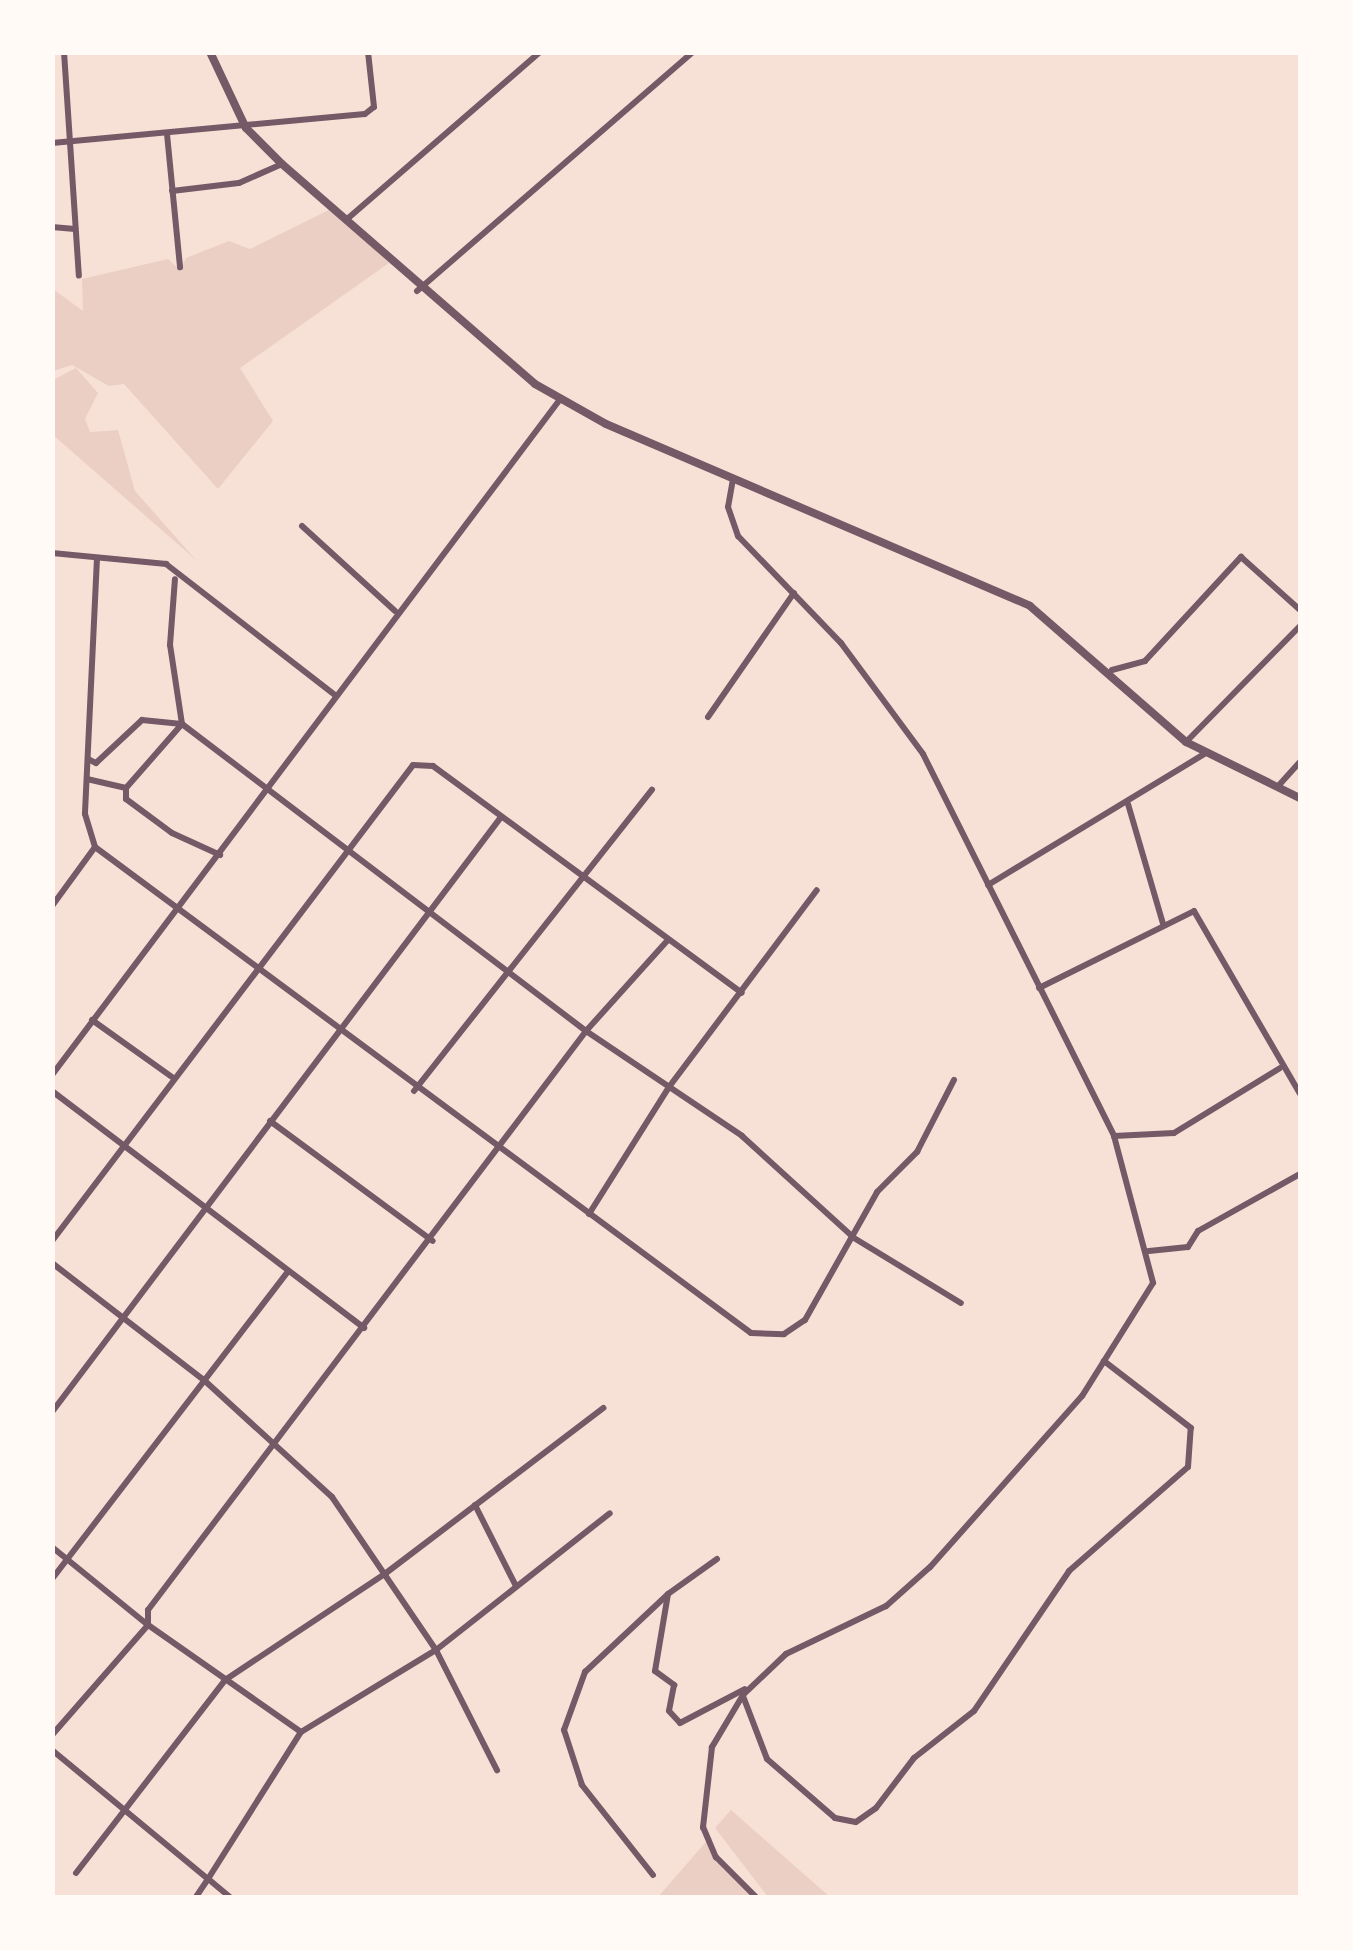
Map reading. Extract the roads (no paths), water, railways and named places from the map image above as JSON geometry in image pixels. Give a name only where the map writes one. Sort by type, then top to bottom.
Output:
[{"type":"street","points":[[64,52],[79,275]]},
{"type":"street","points":[[210,52],[246,128],[282,164],[417,291],[562,397],[1030,606],[1112,670],[1186,742],[1204,754],[1280,784],[1300,798]]},
{"type":"street","points":[[52,142],[246,128],[373,112],[368,52]]},
{"type":"street","points":[[345,221],[540,52]]},
{"type":"street","points":[[417,291],[692,52]]},
{"type":"street","points":[[166,134],[180,267]]},
{"type":"street","points":[[172,190],[239,183],[282,164]]},
{"type":"street","points":[[52,227],[75,229]]},
{"type":"street","points":[[52,1075],[270,790],[395,611],[562,397]]},
{"type":"street","points":[[734,477],[730,522],[907,726],[1114,1136],[1149,1251],[1154,1283],[1104,1361],[930,1567],[886,1606],[786,1654],[743,1695],[712,1747],[704,1827],[716,1857],[756,1898]]},
{"type":"street","points":[[302,526],[395,611]]},
{"type":"street","points":[[52,552],[164,564],[176,578],[215,594],[335,695]]},
{"type":"street","points":[[1112,670],[1145,661],[1240,557],[1300,610]]},
{"type":"street","points":[[52,906],[95,847],[87,779],[97,558]]},
{"type":"street","points":[[176,578],[170,645],[182,724],[126,788],[126,799],[172,833],[220,855]]},
{"type":"street","points":[[708,717],[794,593]]},
{"type":"street","points":[[1186,742],[1300,626]]},
{"type":"street","points":[[88,759],[96,764],[142,720],[182,724],[586,1032],[770,1158],[854,1238],[961,1304]]},
{"type":"street","points":[[988,885],[1204,754]]},
{"type":"street","points":[[52,1242],[172,1076],[256,971],[346,848],[424,762],[577,879],[742,993]]},
{"type":"street","points":[[1280,784],[1300,762]]},
{"type":"street","points":[[87,779],[126,788]]},
{"type":"street","points":[[414,1091],[577,879],[652,790]]},
{"type":"street","points":[[1128,803],[1164,924]]},
{"type":"street","points":[[52,1412],[206,1209],[334,1030],[500,817]]},
{"type":"street","points":[[95,847],[174,912],[414,1091],[503,1149],[588,1214],[766,1338],[806,1320],[954,1080]]},
{"type":"street","points":[[588,1214],[669,1087],[818,890]]},
{"type":"street","points":[[1039,988],[1194,911],[1280,1068],[1300,1094]]},
{"type":"street","points":[[52,1736],[148,1625],[148,1610],[503,1149],[586,1032],[667,941]]},
{"type":"street","points":[[92,1020],[172,1076]]},
{"type":"street","points":[[1114,1136],[1174,1133],[1280,1068]]},
{"type":"street","points":[[52,1091],[364,1328]]},
{"type":"street","points":[[270,1121],[432,1241]]},
{"type":"street","points":[[1149,1251],[1188,1247],[1198,1231],[1300,1174]]},
{"type":"street","points":[[52,1264],[205,1380],[332,1498],[436,1650],[497,1770]]},
{"type":"street","points":[[52,1579],[288,1270]]},
{"type":"street","points":[[743,1695],[767,1759],[834,1818],[856,1822],[876,1808],[914,1758],[974,1711],[1069,1570],[1188,1467],[1191,1428],[1104,1361]]},
{"type":"street","points":[[76,1873],[122,1807],[225,1680],[386,1573],[603,1408]]},
{"type":"street","points":[[475,1506],[516,1586]]},
{"type":"street","points":[[195,1898],[301,1732],[436,1650],[610,1513]]},
{"type":"street","points":[[52,1547],[148,1625],[301,1732]]},
{"type":"street","points":[[653,1874],[582,1785],[564,1730],[585,1672],[668,1594],[717,1559]]},
{"type":"street","points":[[668,1594],[652,1652],[654,1671],[674,1685],[670,1711],[680,1722],[693,1720],[751,1688]]},
{"type":"street","points":[[52,1750],[231,1898]]}]
